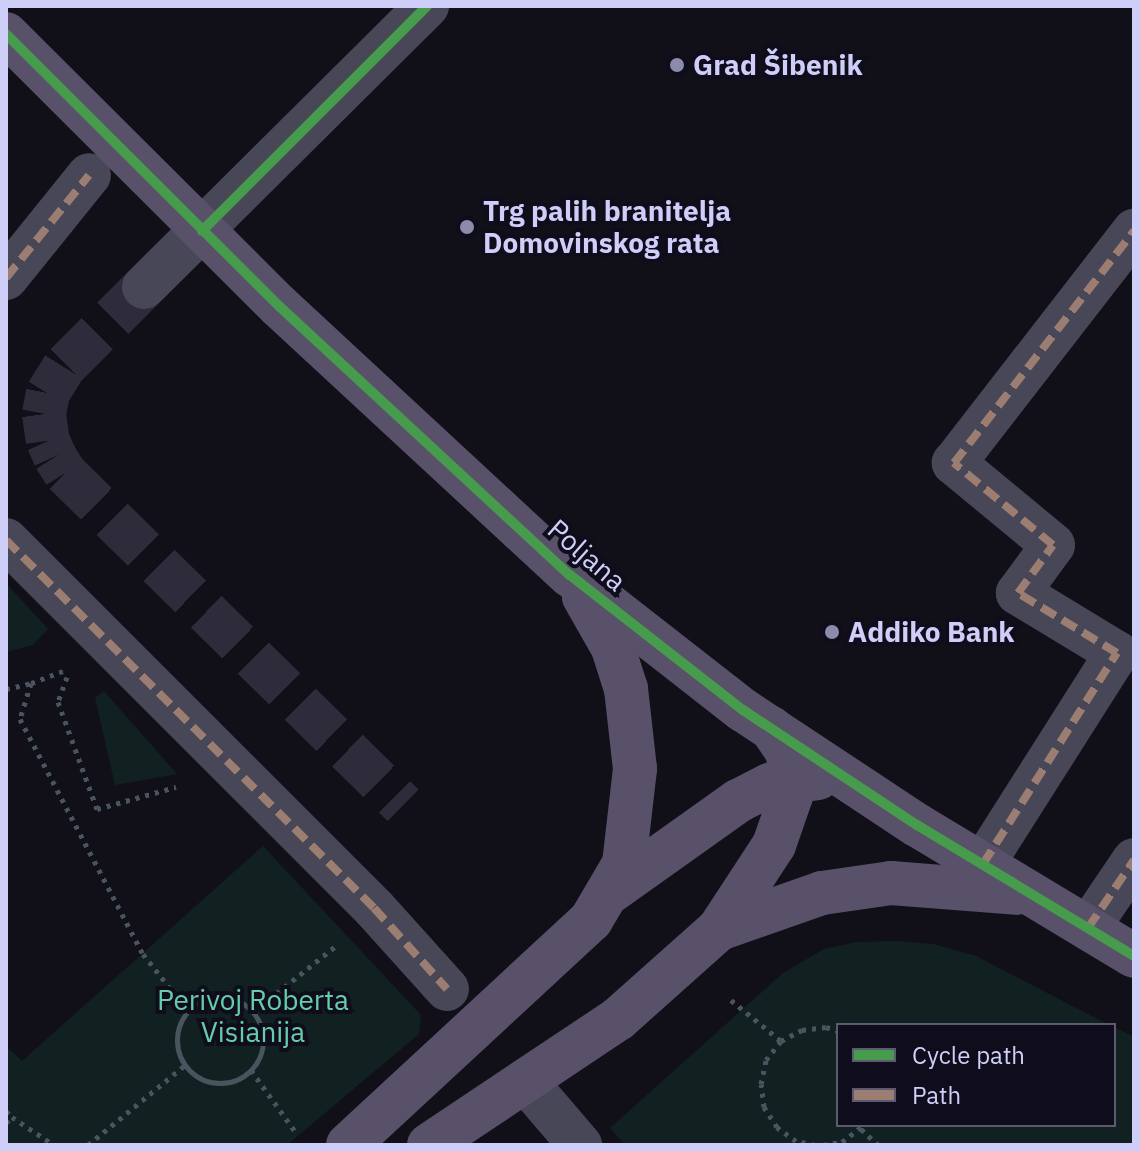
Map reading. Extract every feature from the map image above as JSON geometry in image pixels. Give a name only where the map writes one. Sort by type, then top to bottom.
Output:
[{"type":"main road","name":"Poljana","points":[[6,34],[202,231],[570,575],[700,679],[771,728],[983,864],[1134,956]]},
{"type":"main road","name":"Poljana","points":[[348,1145],[591,920],[624,864],[635,769],[626,689],[613,648],[570,575]]},
{"type":"main road","name":"Poljana","points":[[429,1145],[527,1083],[618,1019],[719,929],[774,845],[791,796],[788,753],[771,728]]},
{"type":"main road","points":[[610,892],[738,801],[770,785],[814,778],[853,782]]},
{"type":"main road","points":[[719,929],[822,893],[891,883],[937,884],[1034,895]]},
{"type":"street","points":[[144,287],[427,6]]},
{"type":"street","points":[[6,278],[89,175]]},
{"type":"street","points":[[983,864],[1117,653],[1018,593],[1053,545],[954,463],[1134,231]]},
{"type":"street","points":[[6,540],[374,908],[447,989]]},
{"type":"street","points":[[1088,928],[1134,860]]},
{"type":"street","points":[[527,1083],[576,1144]]},
{"type":"path","points":[[6,689],[71,668],[58,702],[97,809],[188,783]]},
{"type":"path","points":[[31,683],[20,719],[143,954],[188,1011]]},
{"type":"path","points":[[253,1012],[348,937],[374,908]]},
{"type":"path","points":[[213,996],[228,996],[253,1012],[260,1023],[263,1047],[251,1070],[239,1079],[224,1083],[210,1082],[185,1065],[177,1037],[188,1011],[213,996]]},
{"type":"path","points":[[731,1000],[781,1041]]},
{"type":"path","points":[[815,1145],[796,1141],[777,1127],[764,1107],[763,1072],[766,1060],[781,1041],[802,1030],[826,1027],[836,1030]]},
{"type":"path","points":[[88,1145],[185,1065]]},
{"type":"path","points":[[251,1070],[305,1145]]},
{"type":"path","points":[[6,1111],[54,1145]]},
{"type":"path","points":[[6,1123],[12,1117]]},
{"type":"path","points":[[823,1145],[842,1142],[863,1127],[878,1145]]},
{"type":"green space","points":[[6,583],[48,629],[33,645],[6,652]]},
{"type":"green space","points":[[104,691],[177,774],[115,785],[95,698]]},
{"type":"green space","name":"Perivoj Roberta Visianija","points":[[263,846],[421,1015],[419,1034],[287,1145],[6,1145],[6,1046],[22,1061]]},
{"type":"green space","points":[[856,942],[933,944],[976,956],[1105,1023],[836,1023],[836,1127],[1116,1127],[1116,1028],[1134,1037],[1134,1145],[625,1145],[610,1128],[783,973],[824,949]]},
{"type":"tunnel","points":[[144,287],[64,367],[48,393],[44,414],[48,441],[55,457],[65,473],[403,805]]},
{"type":"marked path","points":[[6,278],[89,175]]},
{"type":"marked path","points":[[983,864],[1117,653],[1018,593],[1053,545],[954,463],[1134,231]]},
{"type":"marked path","points":[[6,540],[374,908],[447,989]]},
{"type":"marked path","points":[[1088,928],[1134,860]]},
{"type":"cycle path","points":[[202,231],[427,6]]},
{"type":"cycle path","points":[[6,34],[279,306],[570,575],[743,710],[917,825],[1134,956]]},
{"type":"place","name":"Grad Šibenik","points":[[677,65]]},
{"type":"place","name":"Trg palih branitelja Domovinskog rata","points":[[467,227]]},
{"type":"place","name":"Addiko Bank","points":[[832,632]]}]
